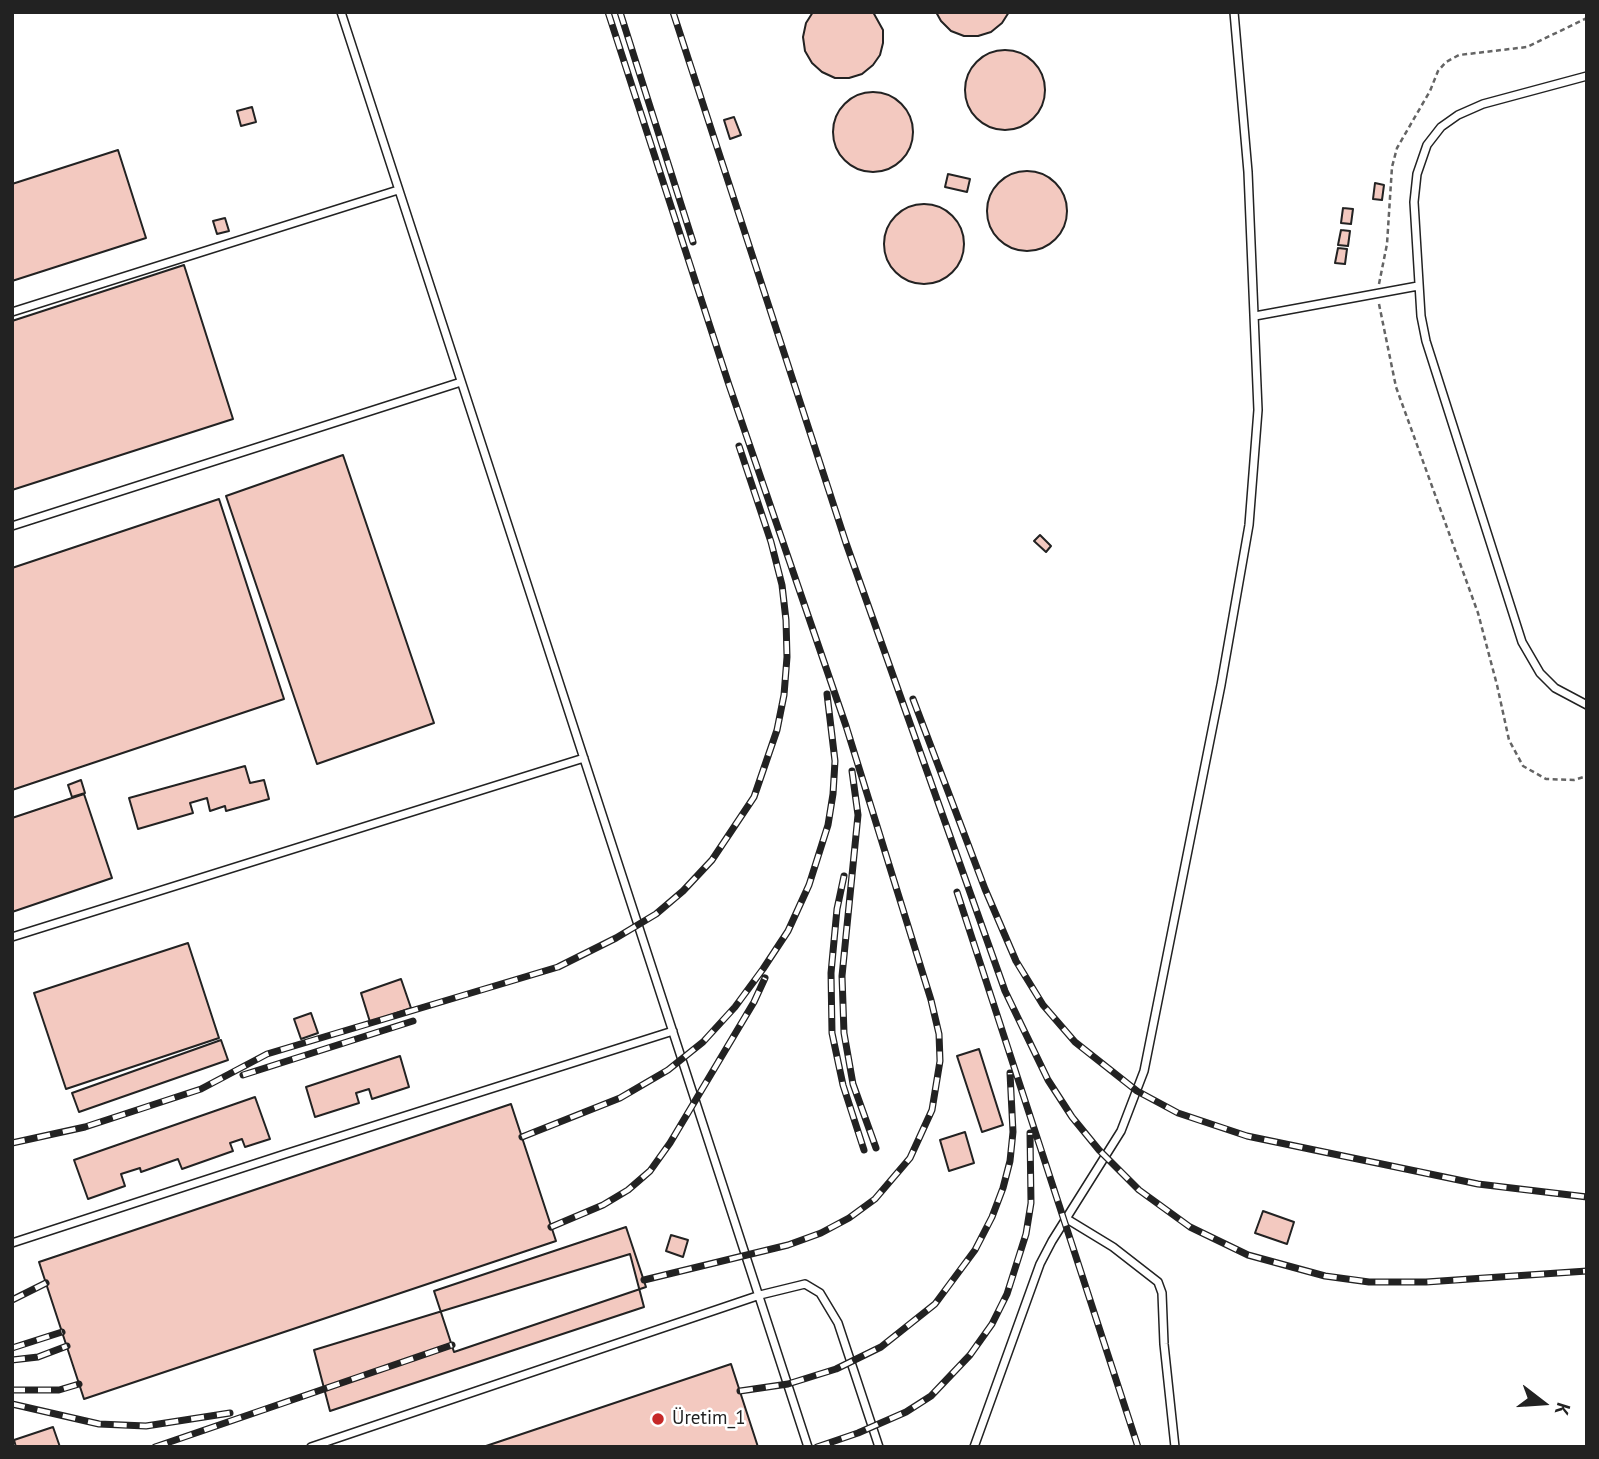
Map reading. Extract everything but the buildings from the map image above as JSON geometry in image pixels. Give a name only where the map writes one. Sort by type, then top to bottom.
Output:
[{"type":"lane","points":[[341,12],[808,1447]]},
{"type":"lane","points":[[974,1447],[1040,1264],[1121,1131],[1144,1071],[1221,685],[1249,525],[1258,410],[1248,172],[1234,12]]},
{"type":"lane","points":[[1587,76],[1483,104],[1458,115],[1441,127],[1427,145],[1418,174],[1414,202],[1420,316],[1426,341],[1522,642],[1547,681],[1587,705]]},
{"type":"lane","points":[[12,312],[398,190]]},
{"type":"lane","points":[[1255,316],[1418,286]]},
{"type":"lane","points":[[12,526],[461,382]]},
{"type":"lane","points":[[12,937],[584,758]]},
{"type":"lane","points":[[12,1243],[673,1031]]},
{"type":"lane","points":[[1067,1219],[1113,1247],[1158,1282],[1162,1293],[1164,1344],[1175,1447]]},
{"type":"lane","points":[[311,1447],[760,1296],[805,1284],[820,1293],[838,1323],[879,1447]]},
{"type":"path","points":[[1377,294],[1396,387],[1478,613],[1509,740],[1523,766],[1546,779],[1574,780],[1587,776]]},
{"type":"railway","points":[[608,12],[729,385],[846,726],[931,1000],[939,1034],[940,1061],[932,1110],[910,1158],[875,1199],[849,1218],[821,1233],[788,1245],[644,1280]]},
{"type":"railway","points":[[620,12],[693,242]]},
{"type":"railway","points":[[673,12],[846,543],[1005,991],[1048,1080],[1072,1117],[1099,1150],[1139,1190],[1190,1227],[1248,1255],[1325,1276],[1369,1282],[1426,1282],[1587,1271]]},
{"type":"railway","points":[[12,1143],[85,1127],[201,1089],[267,1054],[558,967],[656,914],[683,891],[712,860],[754,797],[777,730],[784,695],[787,657],[782,585],[771,542],[739,446]]},
{"type":"railway","points":[[522,1137],[620,1098],[668,1070],[703,1042],[735,1007],[763,969],[788,931],[809,885],[828,825],[835,761],[827,694]]},
{"type":"railway","points":[[913,699],[985,889],[1016,961],[1043,1005],[1075,1042],[1137,1091],[1178,1113],[1247,1136],[1478,1184],[1587,1197]]},
{"type":"railway","points":[[852,771],[858,815],[842,976],[844,1033],[853,1084],[876,1148]]},
{"type":"railway","points":[[844,876],[837,909],[831,973],[832,1033],[843,1085],[864,1150]]},
{"type":"railway","points":[[957,892],[1138,1447]]},
{"type":"railway","points":[[551,1227],[603,1205],[628,1190],[650,1171],[670,1143],[754,1002],[765,978]]},
{"type":"railway","points":[[243,1075],[413,1021]]},
{"type":"railway","points":[[740,1391],[788,1384],[836,1369],[881,1347],[935,1304],[975,1250],[1003,1188],[1010,1161],[1013,1132],[1010,1073]]},
{"type":"railway","points":[[817,1447],[906,1412],[931,1396],[970,1355],[992,1324],[1007,1294],[1026,1234],[1031,1203],[1030,1133]]},
{"type":"railway","points":[[12,1300],[46,1283]]},
{"type":"railway","points":[[12,1348],[62,1332]]},
{"type":"railway","points":[[155,1447],[452,1345]]},
{"type":"railway","points":[[12,1360],[38,1357],[67,1346]]},
{"type":"railway","points":[[12,1390],[59,1390],[79,1384]]},
{"type":"railway","points":[[12,1404],[99,1424],[146,1426],[230,1413]]},
{"type":"place","name":"Üretim_1","points":[[658,1419]]}]
